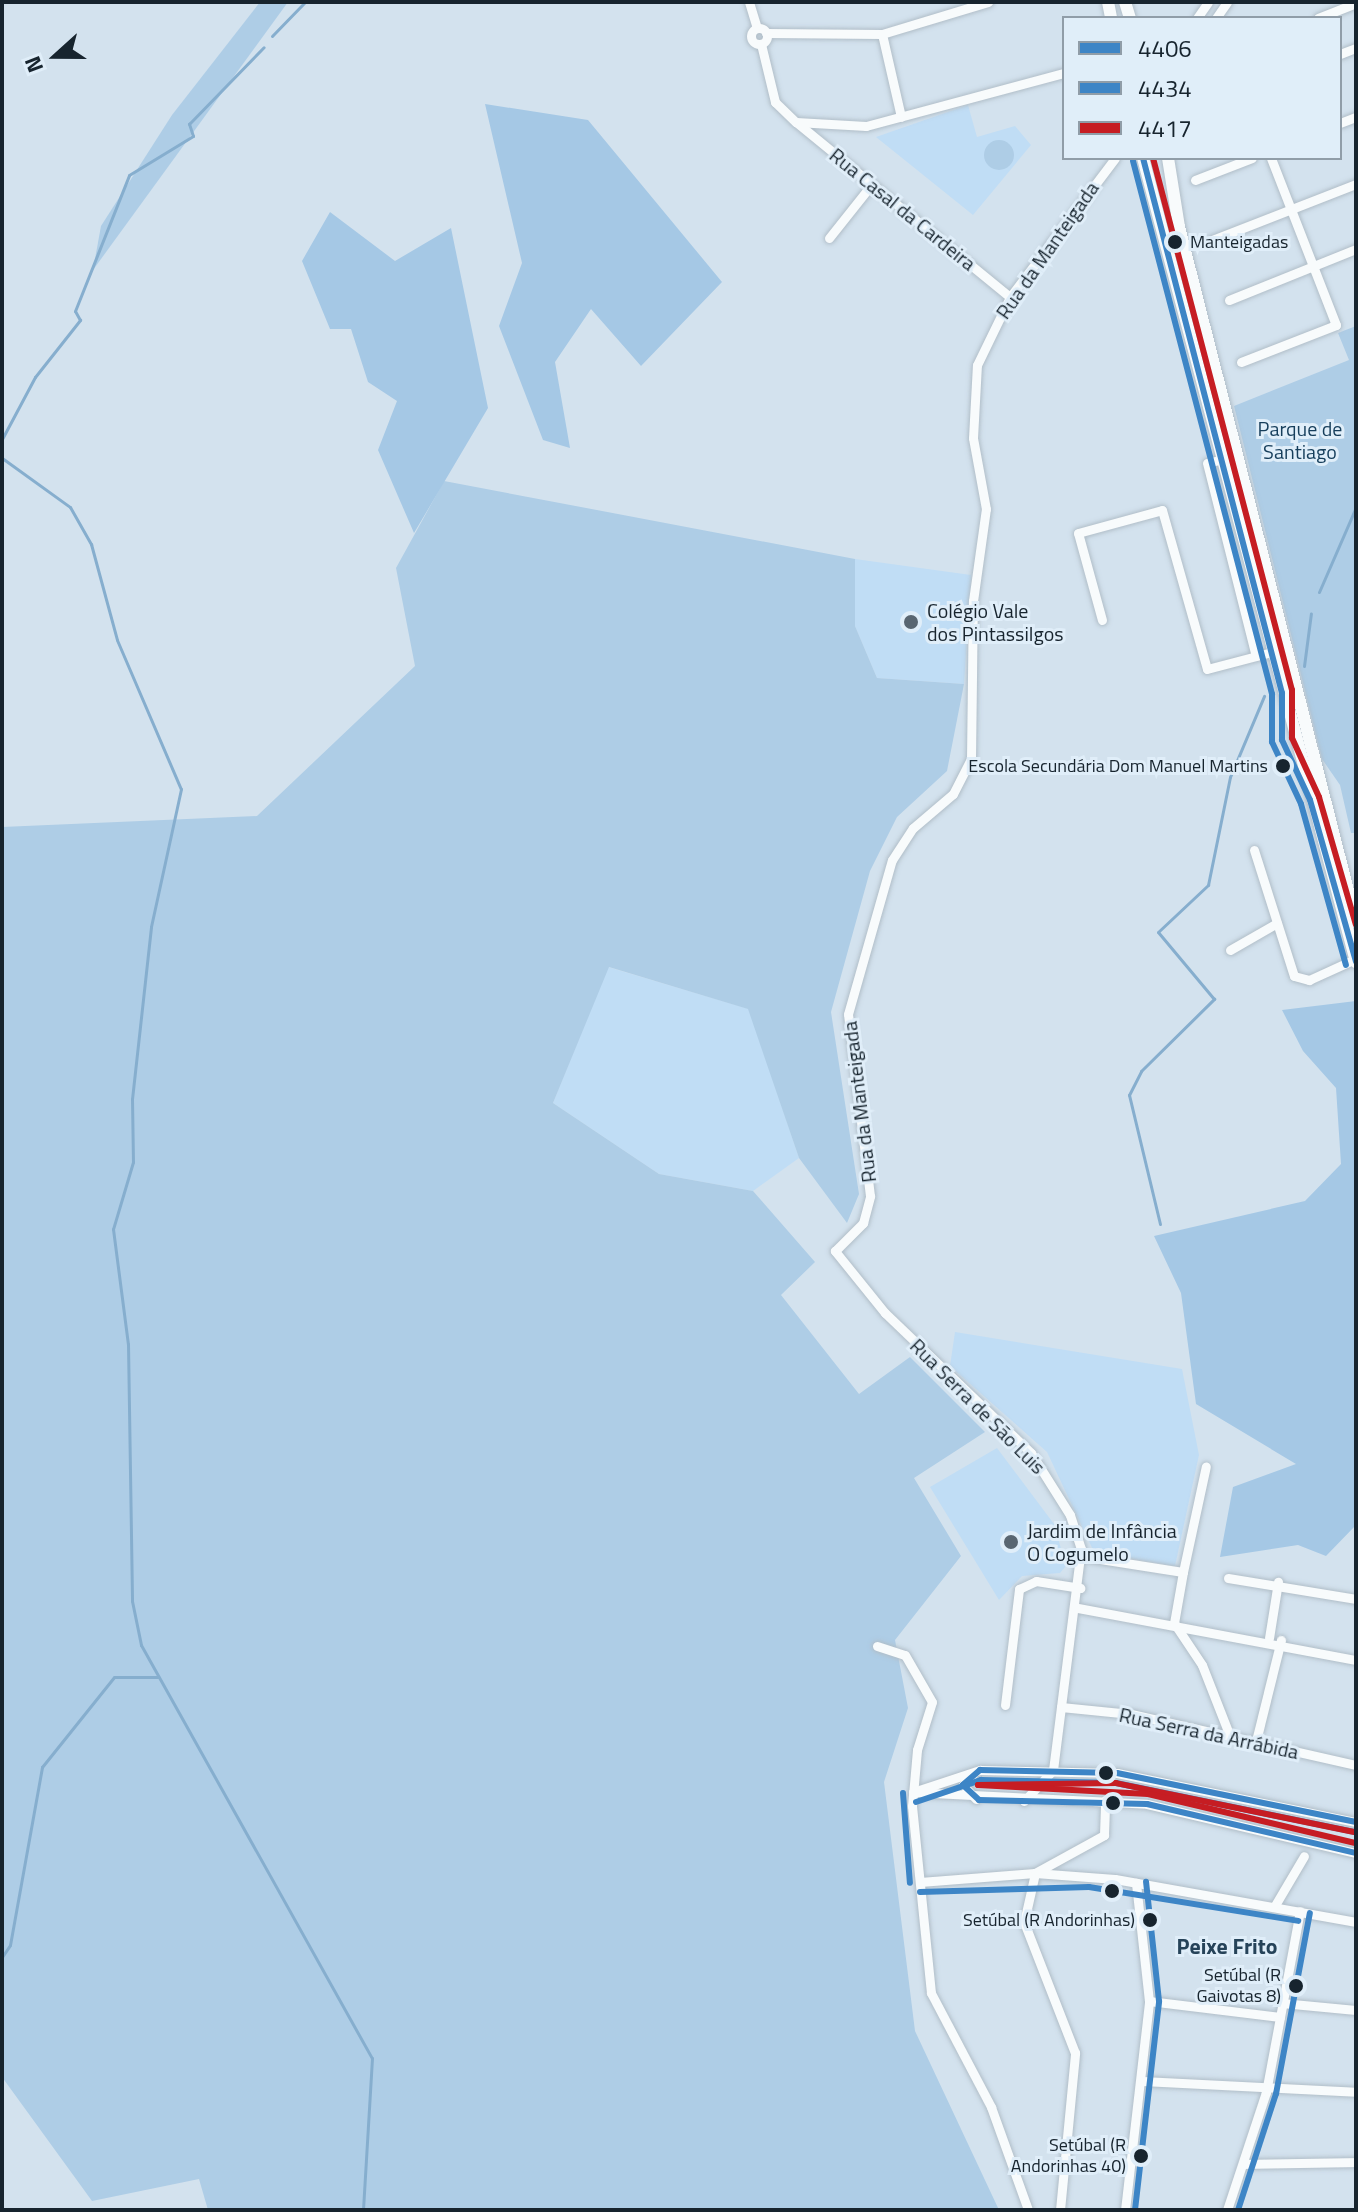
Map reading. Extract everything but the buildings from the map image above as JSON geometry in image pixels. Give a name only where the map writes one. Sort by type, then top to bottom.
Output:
[{"type":"main road","points":[[1144,160],[1355,960]]},
{"type":"main road","points":[[1168,160],[1186,255],[1356,922]]},
{"type":"street","points":[[749,2],[762,31],[882,34],[988,2]]},
{"type":"street","points":[[1323,16],[1356,3]]},
{"type":"street","name":"Rua Casal da Cardeira","points":[[762,31],[751,38],[761,44],[775,102],[1010,297]]},
{"type":"street","points":[[882,34],[901,117]]},
{"type":"street","points":[[796,122],[866,126],[1062,74]]},
{"type":"street","name":"Rua da Manteigada","points":[[835,1251],[863,1223],[870,1196],[848,1037],[859,958],[901,842],[953,794],[971,759],[973,601],[986,509],[973,389],[985,345],[1010,297],[1113,160]]},
{"type":"street","points":[[1195,180],[1247,160]]},
{"type":"street","points":[[1241,362],[1336,325],[1272,160]]},
{"type":"street","points":[[829,238],[872,184]]},
{"type":"street","points":[[1207,242],[1356,184]]},
{"type":"street","points":[[1229,300],[1356,249]]},
{"type":"street","points":[[1223,459],[1207,463],[1256,656]]},
{"type":"street","points":[[1102,620],[1078,533],[1162,510],[1207,669],[1272,652]]},
{"type":"street","points":[[1254,850],[1297,979],[1355,960]]},
{"type":"street","points":[[1230,950],[1277,923]]},
{"type":"street","name":"Rua Serra de São Luis","points":[[835,1251],[885,1313],[1031,1453],[1070,1515],[1081,1556],[1080,1588],[1053,1770]]},
{"type":"street","points":[[1206,1466],[1174,1623],[1202,1665],[1229,1734]]},
{"type":"street","points":[[1081,1556],[1183,1572]]},
{"type":"street","points":[[1228,1578],[1278,1582],[1356,1599]]},
{"type":"street","points":[[1005,1705],[1019,1589],[1025,1581],[1080,1588]]},
{"type":"street","points":[[1269,1638],[1278,1582]]},
{"type":"street","points":[[1078,1608],[1281,1640],[1356,1660]]},
{"type":"street","points":[[1256,1741],[1281,1640]]},
{"type":"street","points":[[877,1646],[905,1655],[932,1702],[913,1792],[931,1993],[991,2107],[1028,2210]]},
{"type":"street","name":"Rua Serra da Arrábida","points":[[1061,1707],[1229,1734],[1356,1765]]},
{"type":"street","points":[[913,1792],[980,1770],[1053,1770],[1156,1777],[1356,1822]]},
{"type":"street","points":[[979,1800],[963,1785],[980,1770]]},
{"type":"street","points":[[1024,1801],[1053,1770]]},
{"type":"street","points":[[913,1792],[979,1800],[1105,1800],[1356,1853]]},
{"type":"street","points":[[1060,2210],[1077,2077],[1024,1922],[1035,1873],[1104,1835],[1105,1800]]},
{"type":"street","points":[[1274,1907],[1304,1856]]},
{"type":"street","points":[[920,1882],[1035,1873],[1136,1883],[1354,1919]]},
{"type":"street","points":[[1125,2210],[1149,2001],[1136,1883]]},
{"type":"street","points":[[1227,2210],[1245,2164],[1266,2092],[1300,1911]]},
{"type":"street","points":[[1149,2001],[1280,2017]]},
{"type":"street","points":[[1282,2003],[1356,2010]]},
{"type":"street","points":[[1142,2081],[1266,2092],[1356,2092]]},
{"type":"street","points":[[1245,2164],[1356,2162]]},
{"type":"shaded area","points":[[485,104],[588,120],[722,282],[641,366],[591,309],[555,362],[570,448],[543,440],[499,326],[522,263]]},
{"type":"shaded area","points":[[968,105],[977,137],[1015,126],[1031,145],[973,215],[876,137]]},
{"type":"shaded area","points":[[330,212],[395,261],[451,228],[488,408],[414,533],[378,450],[397,401],[368,382],[351,329],[330,329],[302,261]]},
{"type":"shaded area","name":"Colégio Vale dos Pintassilgos","points":[[855,559],[971,575],[964,684],[877,678],[855,626]]},
{"type":"shaded area","points":[[608,967],[749,1009],[799,1158],[753,1191],[659,1174],[553,1103]]},
{"type":"shaded area","points":[[1356,1001],[1356,1525],[1326,1556],[1298,1545],[1220,1557],[1233,1487],[1296,1464],[1196,1404],[1181,1293],[1154,1236],[1305,1201],[1341,1164],[1336,1088],[1303,1051],[1282,1010]]},
{"type":"shaded area","points":[[955,1332],[1182,1369],[1199,1455],[1175,1566],[1094,1552],[1047,1452],[950,1366]]},
{"type":"shaded area","name":"Jardim de Infância O Cogumelo","points":[[997,1448],[1054,1524],[1066,1566],[1060,1573],[1022,1576],[999,1600],[930,1487]]},
{"type":"green space","points":[[260,2],[288,2],[93,270],[101,226],[172,115]]},
{"type":"green space","points":[[999,140],[1010,144],[1014,155],[1010,166],[999,170],[988,166],[984,155],[988,144]]},
{"type":"green space","name":"Parque de Santiago","points":[[1356,326],[1356,833],[1351,833],[1340,785],[1322,759],[1234,406],[1349,360],[1338,333]]},
{"type":"green space","points":[[444,481],[855,559],[855,626],[877,678],[964,684],[947,771],[897,817],[870,871],[831,1012],[859,1194],[847,1223],[799,1158],[748,1009],[609,967],[553,1103],[659,1174],[753,1191],[815,1262],[781,1295],[859,1394],[910,1357],[985,1432],[914,1478],[961,1556],[895,1640],[908,1708],[884,1782],[915,2031],[999,2210],[208,2210],[199,2179],[92,2201],[2,2077],[2,827],[257,816],[415,666],[396,568]]},
{"type":"waterway","points":[[272,36],[305,2]]},
{"type":"waterway","points":[[2,439],[35,377],[80,320],[75,311],[129,175],[193,136],[189,124],[264,47]]},
{"type":"waterway","points":[[2,458],[70,507],[91,544],[117,640],[181,789],[151,927],[132,1099],[133,1162],[113,1229],[128,1344],[132,1601],[141,1645],[372,2058],[363,2210]]},
{"type":"waterway","points":[[1319,592],[1356,507]]},
{"type":"waterway","points":[[1304,666],[1311,613]]},
{"type":"waterway","points":[[1160,1224],[1129,1095],[1141,1071],[1214,999],[1158,932],[1208,885],[1230,777],[1264,696]]},
{"type":"waterway","points":[[2,1957],[10,1945],[42,1767],[114,1677],[158,1677]]},
{"type":"transit line","name":"4406","points":[[1144,160],[1282,693],[1282,740],[1310,800],[1356,962]]},
{"type":"transit line","name":"4417","points":[[1154,160],[1292,690],[1292,738],[1319,797],[1356,925]]},
{"type":"transit line","name":"4434","points":[[1133,161],[1272,694],[1272,742],[1301,804],[1346,965]]},
{"type":"transit line","name":"4406","points":[[1356,1822],[1117,1773],[980,1770],[963,1785],[979,1800],[1147,1804],[1356,1853]]},
{"type":"transit line","name":"4434","points":[[916,1802],[981,1780],[1116,1783],[1354,1832]]},
{"type":"transit line","points":[[1354,1832],[1116,1783],[978,1785],[1148,1794],[1356,1843]]},
{"type":"transit line","name":"4434","points":[[903,1793],[910,1883]]},
{"type":"transit line","name":"4434","points":[[1135,2210],[1159,2001],[1146,1882]]},
{"type":"transit line","name":"4434","points":[[920,1892],[1089,1887],[1298,1921]]},
{"type":"transit line","name":"4434","points":[[1238,2210],[1276,2094],[1310,1913]]},
{"type":"place","name":"Manteigadas","points":[[1175,242]]},
{"type":"place","name":"Colégio Vale dos Pintassilgos","points":[[911,622]]},
{"type":"place","name":"Escola Secundária Dom Manuel Martins","points":[[1283,766]]},
{"type":"place","name":"Jardim de Infância O Cogumelo","points":[[1011,1542]]},
{"type":"place","name":"Setúbal (R Andorinhas)","points":[[1150,1920]]},
{"type":"place","name":"Setúbal (R Gaivotas 8)","points":[[1296,1986]]},
{"type":"place","name":"Setúbal (R Andorinhas 40)","points":[[1141,2156]]},
{"type":"district","name":"Peixe Frito","points":[[1227,1947]]}]
